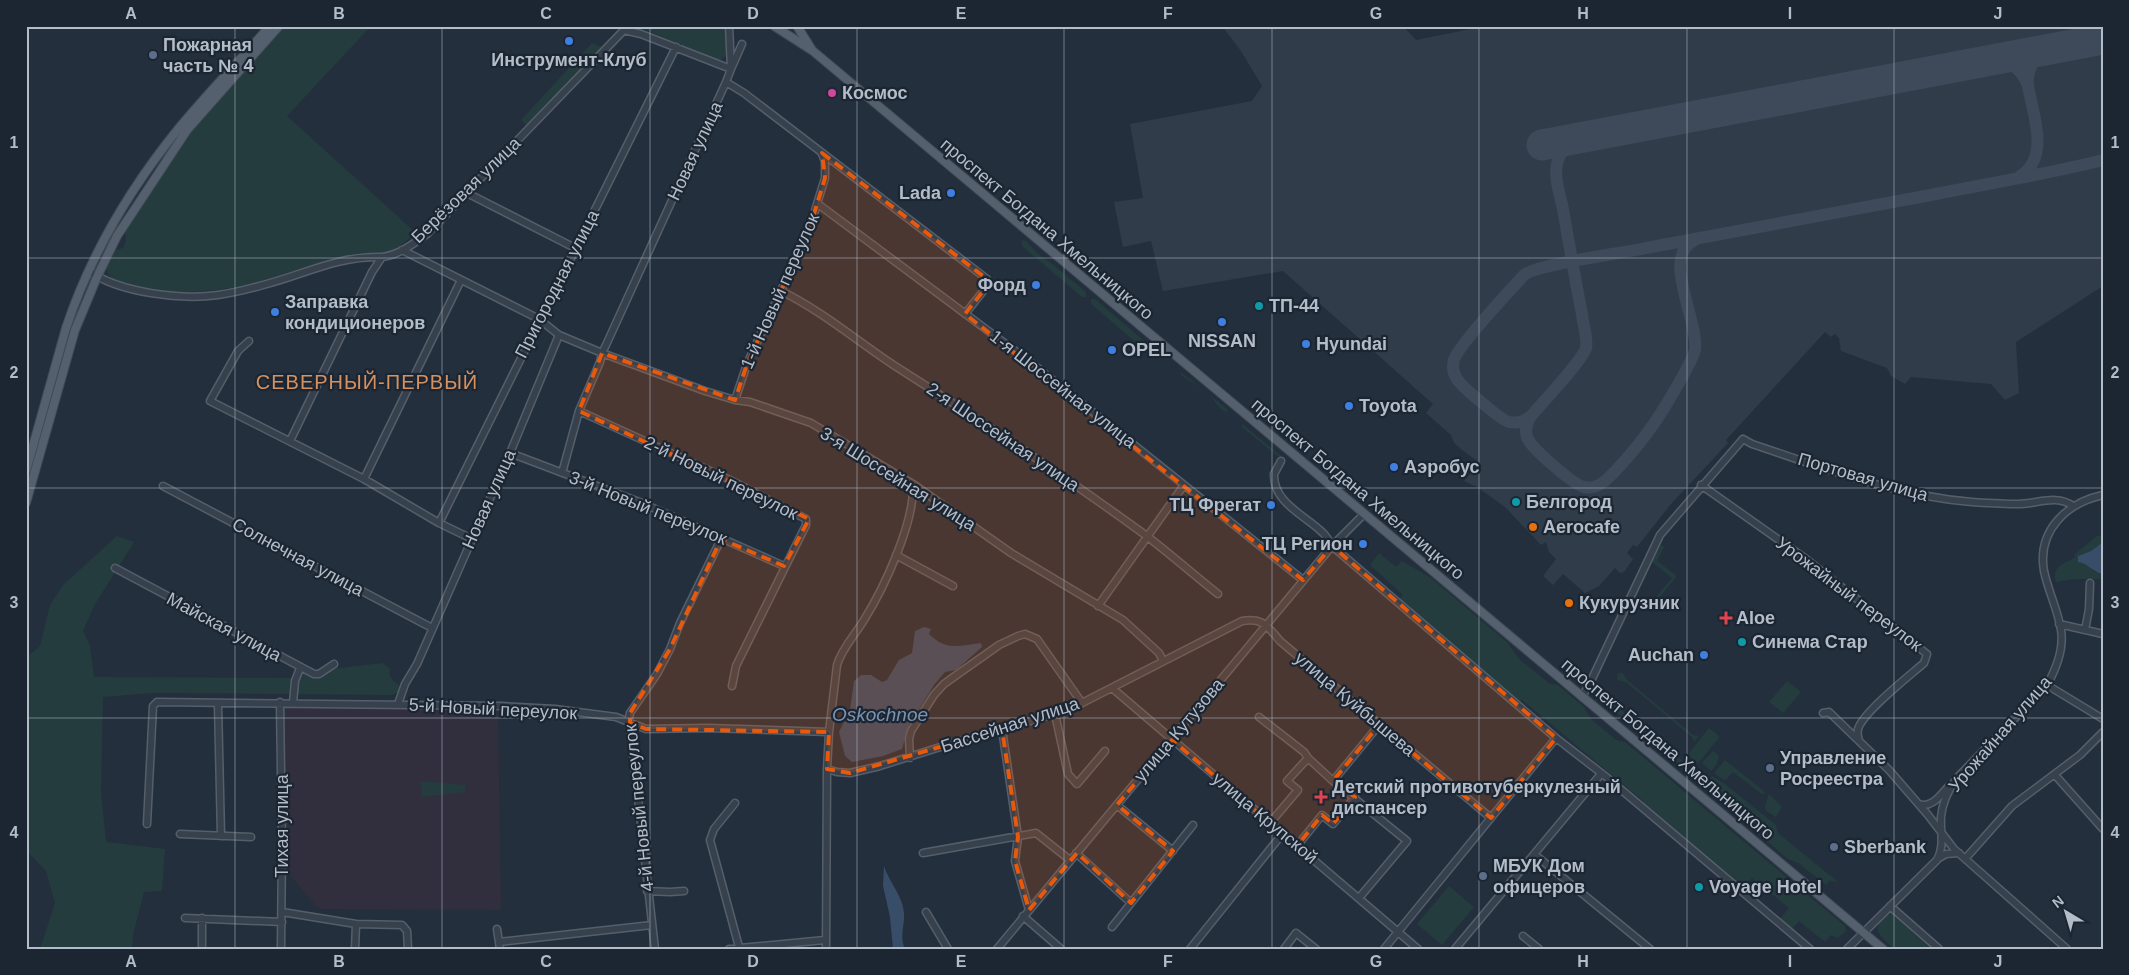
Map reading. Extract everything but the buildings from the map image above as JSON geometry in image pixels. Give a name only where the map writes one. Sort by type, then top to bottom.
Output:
[{"type":"main road","points":[[26,471],[66,328],[89,271],[133,191],[179,128],[270,26]]},
{"type":"main road","points":[[26,503],[75,330],[96,276],[117,236],[187,130],[279,26]]},
{"type":"main road","name":"проспект Богдана Хмельницкого","points":[[774,26],[813,52],[1883,949]]},
{"type":"main road","name":"проспект Богдана Хмельницкого","points":[[797,26],[813,52]]},
{"type":"street","name":"Новая улица","points":[[562,473],[579,411],[602,353],[731,69],[729,26]]},
{"type":"street","name":"Берёзовая улица","points":[[89,271],[120,287],[142,292],[218,295],[263,285],[339,260],[390,256],[427,234],[624,30],[676,47]]},
{"type":"street","points":[[676,47],[731,69],[742,44]]},
{"type":"street","name":"Пригородная улица","points":[[439,522],[676,47]]},
{"type":"street","points":[[726,82],[744,93],[987,279],[988,286],[965,314]]},
{"type":"street","name":"1-й Новый переулок","points":[[735,400],[747,364],[806,239],[826,178],[825,161],[822,153]]},
{"type":"street","points":[[467,193],[575,248]]},
{"type":"street","name":"1-я Шоссейная улица","points":[[818,204],[1072,395],[1304,580]]},
{"type":"street","points":[[402,250],[539,319],[559,335],[602,353]]},
{"type":"street","points":[[290,441],[372,272],[382,257]]},
{"type":"street","points":[[364,479],[461,280]]},
{"type":"street","name":"2-я Шоссейная улица","points":[[781,291],[800,301],[1006,438],[1146,536],[1218,594]]},
{"type":"street","name":"Новая улица","points":[[398,704],[510,452],[559,335]]},
{"type":"street","points":[[249,341],[238,351],[210,401],[364,479],[472,539]]},
{"type":"street","name":"3-я Шоссейная улица","points":[[602,353],[705,391],[735,400],[750,402],[811,424],[914,484],[1012,553],[1141,634],[1159,653],[1163,661]]},
{"type":"street","name":"2-й Новый переулок","points":[[579,411],[804,516],[806,525],[736,666],[732,686]]},
{"type":"street","name":"Портовая улица","points":[[1701,485],[1743,439],[1752,444],[1849,476],[1926,497],[2020,504],[2065,500],[2073,506]]},
{"type":"street","name":"3-й Новый переулок","points":[[510,452],[642,503],[784,566]]},
{"type":"street","points":[[1281,461],[1274,474],[1278,492],[1290,506],[1324,534],[1332,546],[1556,738],[1810,949]]},
{"type":"street","points":[[826,949],[827,769],[829,732],[840,656],[870,610],[896,555],[914,495],[914,484]]},
{"type":"street","points":[[1582,697],[1660,535],[1701,485]]},
{"type":"street","name":"Урожайный переулок","points":[[1701,485],[1812,564],[1927,654],[1924,662],[1882,700],[1858,727],[1859,741]]},
{"type":"street","name":"Солнечная улица","points":[[163,486],[432,628]]},
{"type":"street","points":[[1098,606],[1146,536],[1184,486]]},
{"type":"street","points":[[2073,506],[2103,495]]},
{"type":"street","name":"Урожайная улица","points":[[1942,849],[1942,812],[1946,796],[1956,779],[2046,685],[2054,672],[2062,639],[2060,624],[2044,571],[2043,556],[2045,543],[2053,525],[2073,506]]},
{"type":"street","name":"улица Кутузова","points":[[997,949],[1332,546],[1364,514]]},
{"type":"street","name":"4-й Новый переулок","points":[[655,949],[630,713],[657,674],[721,539]]},
{"type":"street","points":[[896,555],[953,586]]},
{"type":"street","name":"Майская улица","points":[[114,568],[300,668],[314,674],[319,674],[334,664]]},
{"type":"street","points":[[2085,630],[2089,609],[2090,582]]},
{"type":"street","name":"Бассейная улица","points":[[827,769],[850,773],[910,758],[1055,714],[1082,703],[1242,621],[1252,619],[1266,625]]},
{"type":"street","points":[[2060,624],[2103,634]]},
{"type":"street","name":"улица Куйбышева","points":[[1266,625],[1280,641],[1491,818]]},
{"type":"street","points":[[910,758],[909,739],[911,731],[934,695],[944,684],[999,645],[1024,634],[1037,639],[1082,703]]},
{"type":"street","points":[[293,703],[295,681],[300,668]]},
{"type":"street","points":[[2046,685],[2103,719]]},
{"type":"street","name":"улица Крупской","points":[[1112,688],[1418,949]]},
{"type":"street","name":"5-й Новый переулок","points":[[147,824],[154,703],[157,702],[501,706],[555,709],[616,717],[646,729],[708,728],[829,732]]},
{"type":"street","name":"Тихая улица","points":[[280,702],[282,912],[280,949]]},
{"type":"street","points":[[218,704],[221,836]]},
{"type":"street","points":[[1823,713],[1829,712],[1859,741],[1928,815],[1956,851],[2067,949]]},
{"type":"street","points":[[1055,714],[1068,774],[1076,784],[1105,751]]},
{"type":"street","points":[[1259,717],[1304,752],[1333,781],[1407,841],[1359,898]]},
{"type":"street","points":[[1333,781],[1379,725]]},
{"type":"street","points":[[1002,729],[1018,837],[1015,861],[1028,910]]},
{"type":"street","points":[[1965,859],[2012,806],[2055,776],[2103,732]]},
{"type":"street","points":[[1384,949],[1556,738]]},
{"type":"street","points":[[1270,823],[1298,790],[1287,781],[1308,758]]},
{"type":"street","points":[[1455,949],[1601,774]]},
{"type":"street","points":[[2055,776],[2103,828]]},
{"type":"street","points":[[1918,804],[1924,806],[1930,804],[1956,779]]},
{"type":"street","points":[[1297,846],[1322,815],[1333,824],[1354,797]]},
{"type":"street","points":[[734,803],[710,834],[710,840],[739,947]]},
{"type":"street","points":[[1117,805],[1173,851]]},
{"type":"street","points":[[1928,815],[1937,815],[1942,812]]},
{"type":"street","points":[[1112,927],[1193,825]]},
{"type":"street","points":[[923,853],[1036,833],[1070,860]]},
{"type":"street","points":[[180,834],[251,837]]},
{"type":"street","points":[[1190,949],[1283,834]]},
{"type":"street","points":[[1936,860],[1942,849],[1947,847],[1956,851]]},
{"type":"street","points":[[1847,949],[1936,860],[1956,851]]},
{"type":"street","points":[[1076,853],[1131,903]]},
{"type":"street","points":[[1534,854],[1648,948]]},
{"type":"street","points":[[648,891],[684,891]]},
{"type":"street","points":[[1890,906],[1939,949]]},
{"type":"street","points":[[282,912],[356,924],[402,926],[407,931],[408,949]]},
{"type":"street","points":[[926,912],[948,949]]},
{"type":"street","points":[[1023,916],[1061,949]]},
{"type":"street","points":[[186,918],[282,922]]},
{"type":"street","points":[[202,918],[202,949]]},
{"type":"street","points":[[355,949],[356,924]]},
{"type":"street","points":[[497,930],[499,946],[652,925]]},
{"type":"street","points":[[1287,948],[1296,933],[1316,949]]},
{"type":"street","points":[[1523,936],[1539,949]]},
{"type":"street","points":[[729,949],[825,940]]},
{"type":"highlighted area","points":[[822,153],[987,279],[988,285],[965,314],[1303,580],[1332,546],[1556,738],[1491,818],[1379,725],[1333,781],[1355,797],[1333,824],[1322,815],[1297,846],[1172,740],[1117,805],[1173,851],[1131,903],[1077,853],[1029,910],[1015,861],[1018,837],[1002,729],[850,773],[827,769],[829,732],[646,729],[630,723],[630,713],[670,649],[721,539],[784,566],[809,519],[579,411],[602,353],[735,400],[747,364],[809,230],[825,178]]},
{"type":"shaded area","points":[[1222,26],[1403,26],[1416,40],[1486,26],[2103,26],[2103,286],[2016,342],[2019,393],[2005,400],[1991,384],[1911,377],[1905,384],[1891,376],[1887,368],[1841,351],[1839,338],[1835,334],[1831,337],[1825,332],[1726,440],[1728,443],[1671,504],[1637,547],[1633,545],[1627,553],[1633,559],[1624,572],[1620,573],[1615,568],[1599,586],[1585,593],[1563,574],[1553,585],[1543,576],[1556,559],[1549,552],[1546,542],[1541,545],[1505,507],[1477,487],[1464,481],[1480,463],[1454,443],[1451,435],[1426,413],[1433,404],[1283,271],[1163,291],[1151,241],[1123,247],[1114,202],[1143,198],[1130,124],[1252,101],[1262,86],[1241,51]]},
{"type":"shaded area","points":[[289,705],[498,707],[501,910],[322,909],[316,906],[286,870],[284,712]]},
{"type":"green space","points":[[284,26],[371,26],[287,116],[415,232],[400,246],[386,253],[350,255],[263,281],[230,288],[195,292],[160,291],[143,289],[115,280],[107,270],[109,262],[116,250],[123,248],[126,241],[125,231],[192,128]]},
{"type":"green space","points":[[637,26],[726,26],[726,55],[723,59],[716,60]]},
{"type":"green space","points":[[592,43],[604,48],[528,127],[521,120]]},
{"type":"green space","points":[[1022,240],[1026,241],[1037,253],[1086,292],[1086,297],[1082,297],[1022,246]]},
{"type":"green space","points":[[1091,299],[1095,299],[1157,352],[1157,357],[1153,357],[1091,304]]},
{"type":"green space","points":[[1181,372],[1201,388],[1181,375]]},
{"type":"green space","points":[[1210,395],[1227,409],[1227,412],[1219,407]]},
{"type":"green space","points":[[1242,424],[1285,459],[1285,462],[1242,427]]},
{"type":"green space","points":[[117,536],[134,542],[94,606],[83,631],[90,646],[94,677],[292,678],[312,671],[383,663],[390,669],[389,674],[393,681],[399,685],[398,692],[392,695],[152,693],[103,697],[101,792],[106,842],[165,849],[162,891],[144,892],[133,935],[132,949],[40,949],[55,903],[46,871],[26,850],[26,658],[40,646],[50,605],[63,585]]},
{"type":"green space","points":[[2097,536],[2103,536],[2103,542],[2091,551],[2078,556],[2095,572],[2103,574],[2103,579],[2073,579],[2056,582],[2055,573],[2057,569],[2074,558],[2075,554]]},
{"type":"green space","points":[[1661,545],[1664,547],[1657,561],[1677,576],[1650,609],[1627,608],[1628,606],[1648,606],[1672,578],[1652,562]]},
{"type":"green space","points":[[1379,553],[1396,567],[1402,561],[1431,578],[1508,643],[1519,659],[1549,683],[1558,685],[1584,707],[1590,718],[1616,740],[1625,742],[1845,926],[1846,931],[1838,938],[1831,935],[1825,942],[1799,921],[1791,930],[1779,920],[1789,908],[1752,878],[1743,889],[1642,806],[1643,801],[1522,700],[1518,702],[1398,601],[1403,595],[1370,565]]},
{"type":"green space","points":[[1618,673],[1623,673],[1627,680],[1693,735],[1699,736],[1694,742],[1692,737],[1626,682],[1617,680]]},
{"type":"green space","points":[[1787,681],[1801,692],[1783,713],[1769,702]]},
{"type":"green space","points":[[1594,685],[1691,768],[1684,769],[1596,695]]},
{"type":"green space","points":[[1709,728],[1719,738],[1698,763],[1690,757],[1689,753]]},
{"type":"green space","points":[[1713,751],[1719,756],[1717,764],[1711,771],[1702,763]]},
{"type":"green space","points":[[1725,760],[1765,792],[1763,795],[1733,772],[1726,780],[1714,773]]},
{"type":"green space","points":[[1712,776],[1725,784],[1776,825],[1778,833],[1838,882],[1829,881],[1826,885],[1798,863],[1788,859],[1707,787],[1707,782]]},
{"type":"green space","points":[[420,781],[465,785],[465,792],[422,797]]},
{"type":"green space","points":[[1769,794],[1782,807],[1776,817],[1766,811],[1765,806]]},
{"type":"green space","points":[[1449,886],[1474,907],[1442,945],[1417,924]]},
{"type":"green space","points":[[1893,912],[1912,927],[1912,932],[1931,949],[1898,950],[1881,937],[1878,925],[1883,918]]},
{"type":"water","points":[[2103,542],[2103,574],[2078,562],[2078,556],[2091,551]]},
{"type":"water","name":"Oskochnoe","points":[[924,627],[931,629],[929,634],[941,643],[959,646],[981,643],[982,647],[956,670],[945,672],[934,685],[909,725],[902,749],[883,756],[852,762],[845,756],[839,732],[850,710],[854,681],[861,675],[871,675],[882,682],[887,680],[899,660],[912,653],[915,631]]},
{"type":"water","points":[[884,866],[903,907],[902,940],[905,949],[893,949],[890,917],[883,886]]},
{"type":"taxiway","points":[[2028,86],[2031,66],[2044,52],[2057,47]]},
{"type":"taxiway","points":[[1991,60],[1998,60],[2014,66],[2022,74],[2028,86],[2036,123],[2037,148],[2035,159],[2029,169],[2019,177]]},
{"type":"taxiway","points":[[1581,137],[1569,144],[1563,151],[1558,159],[1556,175],[1568,235],[1570,248],[1572,262],[1586,336],[1586,348],[1570,372],[1531,416],[1521,422],[1509,422],[1490,410],[1460,383],[1454,372],[1453,363],[1457,353],[1486,318],[1524,275],[1532,271],[1545,267],[1563,263],[1582,259],[2020,178],[2103,160]]},
{"type":"taxiway","points":[[1531,416],[1526,428],[1526,435],[1529,441],[1555,467],[1579,485],[1584,487],[1597,486],[1604,482],[1618,468],[1655,422],[1693,357],[1695,337],[1683,290],[1681,260],[1685,248],[1695,240]]},
{"type":"runway","points":[[1542,145],[2103,39]]},
{"type":"place","name":"Инструмент-Клуб","points":[[569,41]]},
{"type":"place","name":"Пожарная часть № 4","points":[[153,55]]},
{"type":"place","name":"Космос","points":[[832,93]]},
{"type":"place","name":"Lada","points":[[951,193]]},
{"type":"place","name":"Форд","points":[[1036,285]]},
{"type":"place","name":"ТП-44","points":[[1259,306]]},
{"type":"place","name":"Заправка кондиционеров","points":[[275,312]]},
{"type":"place","name":"NISSAN","points":[[1222,322]]},
{"type":"place","name":"Hyundai","points":[[1306,344]]},
{"type":"place","name":"OPEL","points":[[1112,350]]},
{"type":"place","name":"Toyota","points":[[1349,406]]},
{"type":"place","name":"Аэробус","points":[[1394,467]]},
{"type":"place","name":"Белгород","points":[[1516,502]]},
{"type":"place","name":"ТЦ Фрегат","points":[[1271,505]]},
{"type":"place","name":"Aerocafe","points":[[1533,527]]},
{"type":"place","name":"ТЦ Регион","points":[[1363,544]]},
{"type":"place","name":"Кукурузник","points":[[1569,603]]},
{"type":"place","name":"Aloe","points":[[1726,618]]},
{"type":"place","name":"Синема Стар","points":[[1742,642]]},
{"type":"place","name":"Auchan","points":[[1704,655]]},
{"type":"place","name":"Управление Росреестра","points":[[1770,768]]},
{"type":"place","name":"Детский противотуберкулезный диспансер","points":[[1321,797]]},
{"type":"place","name":"Sberbank","points":[[1834,847]]},
{"type":"place","name":"МБУК Дом офицеров","points":[[1483,876]]},
{"type":"place","name":"Voyage Hotel","points":[[1699,887]]},
{"type":"district","name":"СЕВЕРНЫЙ-ПЕРВЫЙ","points":[[367,382]]}]
